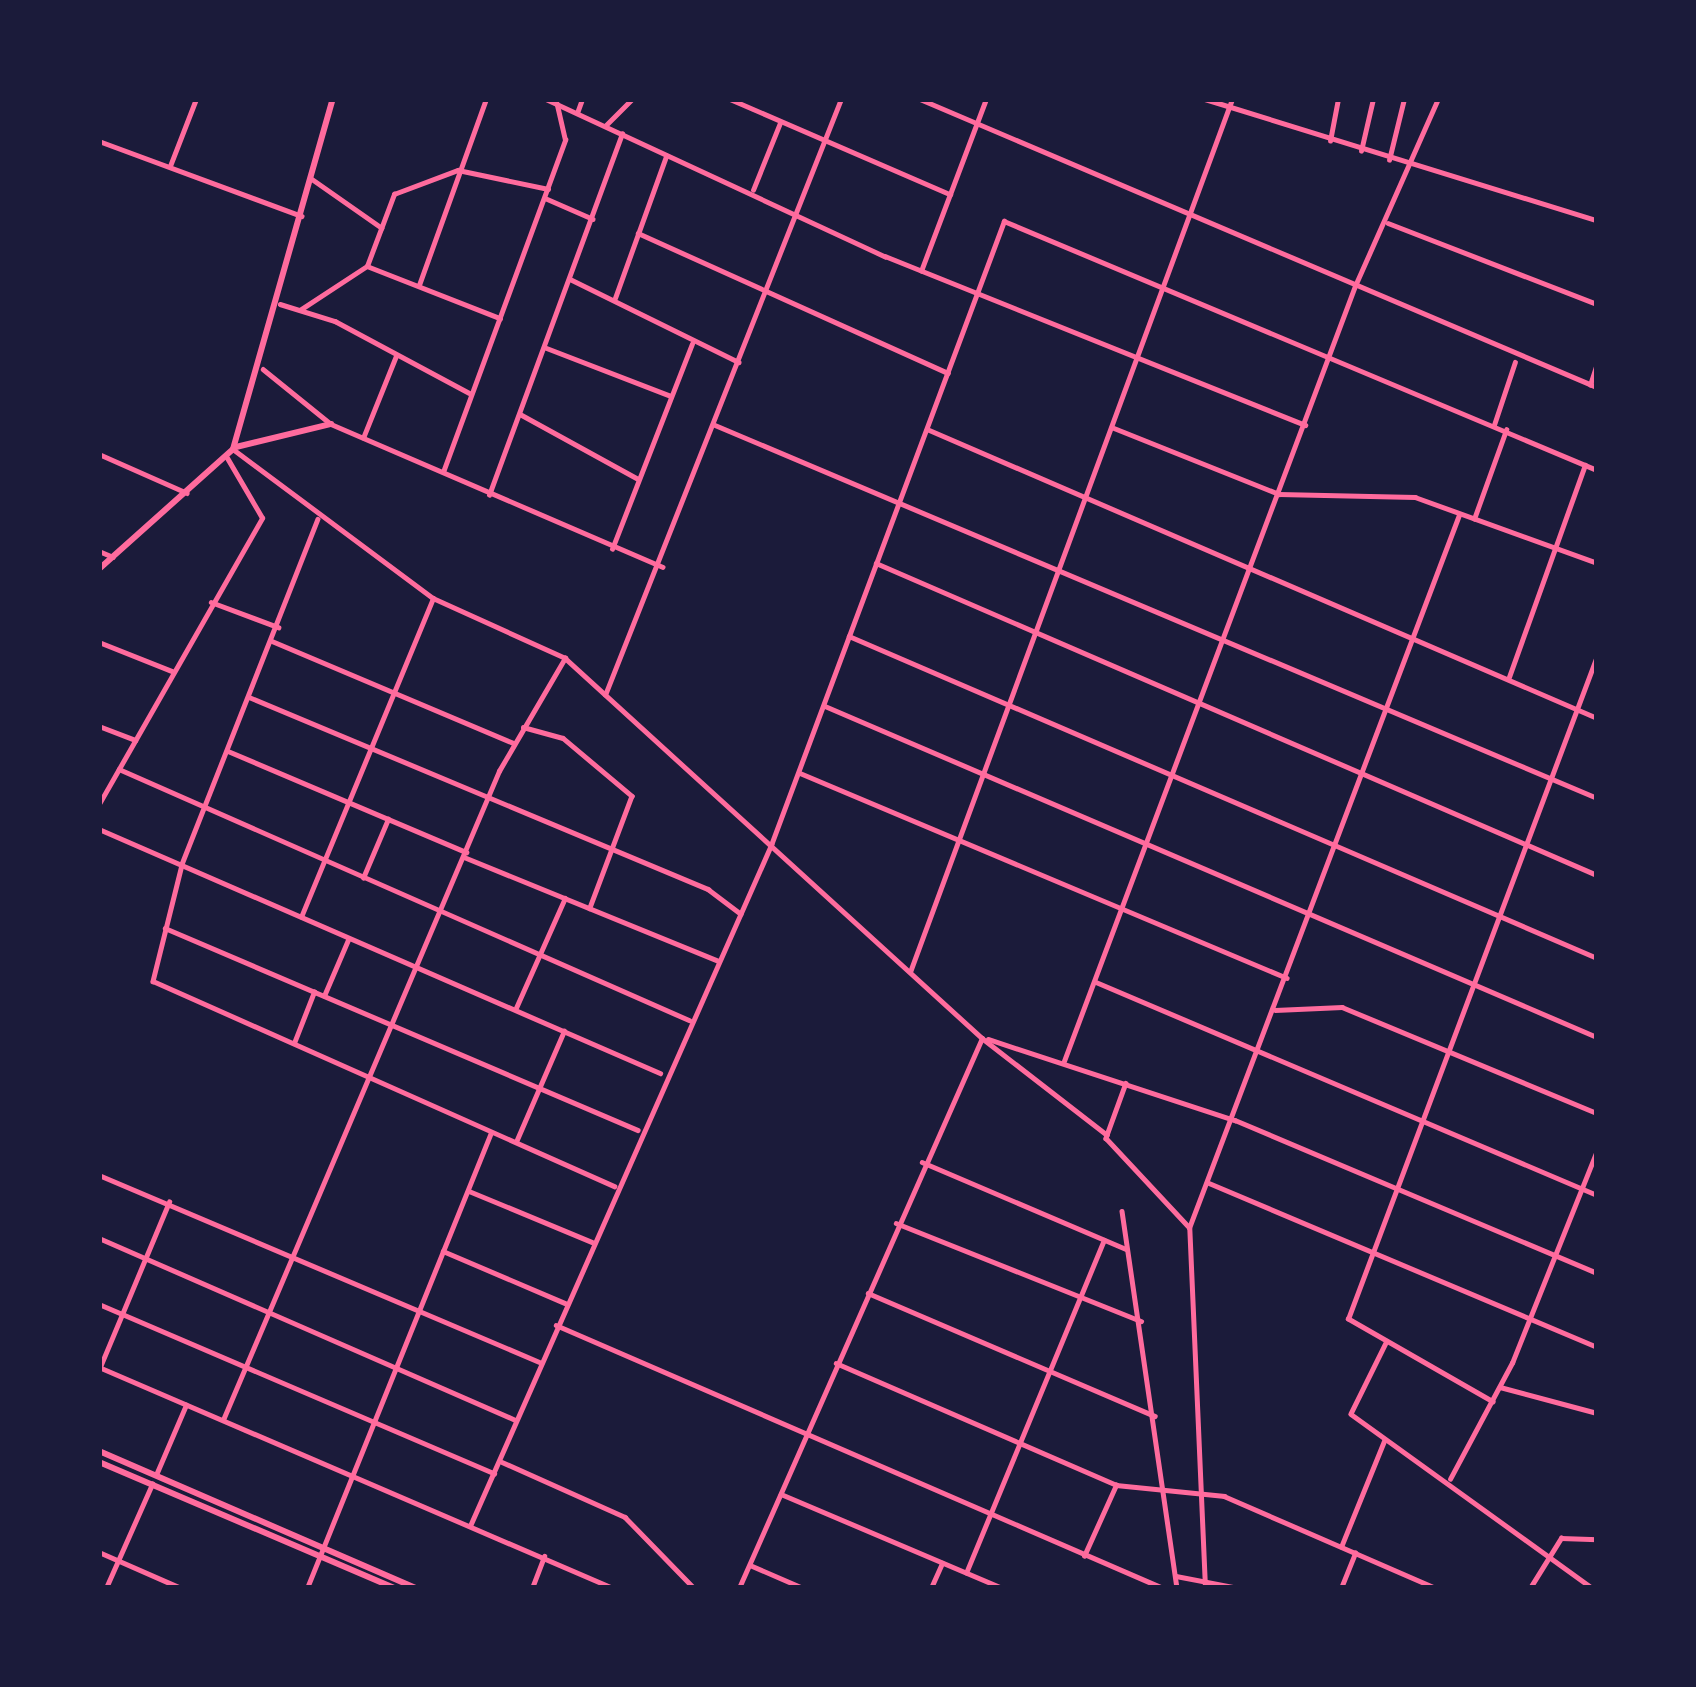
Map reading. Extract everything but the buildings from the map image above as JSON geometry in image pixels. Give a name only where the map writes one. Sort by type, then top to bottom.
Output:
[{"type":"street","points":[[170,166],[196,99]]},
{"type":"street","points":[[99,569],[233,448],[263,369],[333,99]]},
{"type":"street","points":[[419,285],[486,99]]},
{"type":"street","points":[[546,99],[921,271],[1305,425]]},
{"type":"street","points":[[578,112],[582,99]]},
{"type":"street","points":[[606,125],[632,99]]},
{"type":"street","points":[[730,99],[950,194]]},
{"type":"street","points":[[605,695],[663,567],[841,99]]},
{"type":"street","points":[[920,99],[1195,212],[1516,360],[1593,386],[1597,364]]},
{"type":"street","points":[[921,271],[986,99]]},
{"type":"street","points":[[1204,99],[1416,169],[1597,220]]},
{"type":"street","points":[[910,972],[1195,212],[1232,99]]},
{"type":"street","points":[[1330,141],[1338,99]]},
{"type":"street","points":[[1361,151],[1373,99]]},
{"type":"street","points":[[1389,160],[1404,99]]},
{"type":"street","points":[[1064,1061],[1355,286],[1416,169],[1438,99]]},
{"type":"street","points":[[442,473],[565,140],[557,104]]},
{"type":"street","points":[[752,192],[780,123]]},
{"type":"street","points":[[489,495],[623,133]]},
{"type":"street","points":[[99,142],[302,216]]},
{"type":"street","points":[[615,298],[667,154]]},
{"type":"street","points":[[300,310],[367,266],[392,195],[458,170],[548,190]]},
{"type":"street","points":[[312,179],[382,228]]},
{"type":"street","points":[[545,198],[592,219]]},
{"type":"street","points":[[470,1526],[638,1130],[771,845],[1004,221],[1597,470]]},
{"type":"street","points":[[1388,223],[1597,304]]},
{"type":"street","points":[[638,232],[948,373]]},
{"type":"street","points":[[367,266],[500,318]]},
{"type":"street","points":[[570,279],[615,298],[692,344],[740,362]]},
{"type":"street","points":[[280,304],[471,394]]},
{"type":"street","points":[[612,549],[692,344]]},
{"type":"street","points":[[544,347],[671,396]]},
{"type":"street","points":[[363,438],[396,356]]},
{"type":"street","points":[[1494,425],[1516,360]]},
{"type":"street","points":[[263,369],[331,424],[612,549],[663,567]]},
{"type":"street","points":[[520,414],[638,479]]},
{"type":"street","points":[[233,448],[331,424]]},
{"type":"street","points":[[715,425],[1597,797]]},
{"type":"street","points":[[1114,428],[1279,494],[1406,496],[1597,563]]},
{"type":"street","points":[[927,429],[1416,635],[1597,718]]},
{"type":"street","points":[[1474,519],[1506,430]]},
{"type":"street","points":[[233,448],[318,519],[434,598],[565,658],[982,1038],[1107,1135],[1189,1228]]},
{"type":"street","points":[[99,454],[187,493]]},
{"type":"street","points":[[99,804],[262,518],[227,458]]},
{"type":"street","points":[[1509,677],[1585,465]]},
{"type":"street","points":[[1204,1588],[1189,1228],[1235,1120],[1459,515]]},
{"type":"street","points":[[318,519],[182,865],[153,981],[615,1186]]},
{"type":"street","points":[[99,551],[112,557]]},
{"type":"street","points":[[876,563],[1597,875]]},
{"type":"street","points":[[301,917],[434,598]]},
{"type":"street","points":[[211,602],[278,627]]},
{"type":"street","points":[[849,636],[1597,958]]},
{"type":"street","points":[[272,641],[513,743]]},
{"type":"street","points":[[99,642],[172,671]]},
{"type":"street","points":[[1493,1402],[1348,1319],[1597,656]]},
{"type":"street","points":[[223,1420],[487,799],[521,727],[565,658]]},
{"type":"street","points":[[249,697],[612,851],[742,914]]},
{"type":"street","points":[[825,706],[1597,1037]]},
{"type":"street","points":[[99,726],[135,740]]},
{"type":"street","points":[[521,727],[563,738],[629,792],[590,908]]},
{"type":"street","points":[[227,750],[718,961]]},
{"type":"street","points":[[119,769],[689,1019]]},
{"type":"street","points":[[800,772],[1287,978]]},
{"type":"street","points":[[363,878],[388,819]]},
{"type":"street","points":[[99,829],[663,1074]]},
{"type":"street","points":[[515,1010],[565,898]]},
{"type":"street","points":[[165,928],[638,1130]]},
{"type":"street","points":[[324,996],[349,938]]},
{"type":"street","points":[[1096,982],[1597,1195]]},
{"type":"street","points":[[293,1044],[314,992]]},
{"type":"street","points":[[1275,1010],[1342,1007],[1597,1113]]},
{"type":"street","points":[[516,1144],[564,1031]]},
{"type":"street","points":[[982,1038],[1235,1120],[1597,1273]]},
{"type":"street","points":[[739,1588],[922,1162],[982,1038]]},
{"type":"street","points":[[1107,1135],[1126,1084]]},
{"type":"street","points":[[307,1588],[347,1475],[491,1133]]},
{"type":"street","points":[[1448,1481],[1493,1402],[1530,1322],[1597,1151]]},
{"type":"street","points":[[922,1162],[1126,1250]]},
{"type":"street","points":[[99,1175],[296,1254],[539,1362]]},
{"type":"street","points":[[1209,1183],[1530,1322],[1597,1346]]},
{"type":"street","points":[[467,1191],[592,1242]]},
{"type":"street","points":[[169,1202],[99,1367],[613,1588]]},
{"type":"street","points":[[1122,1211],[1168,1491],[1177,1588]]},
{"type":"street","points":[[896,1223],[1141,1321]]},
{"type":"street","points":[[99,1238],[515,1420]]},
{"type":"street","points":[[966,1573],[1023,1445],[1104,1240]]},
{"type":"street","points":[[441,1250],[565,1303]]},
{"type":"street","points":[[867,1292],[1155,1416]]},
{"type":"street","points":[[99,1304],[494,1473]]},
{"type":"street","points":[[556,1325],[992,1519],[1163,1588]]},
{"type":"street","points":[[1387,1341],[1351,1414],[1384,1442],[1448,1481],[1464,1502],[1550,1548],[1592,1588]]},
{"type":"street","points":[[836,1364],[1116,1485],[1199,1489],[1436,1588]]},
{"type":"street","points":[[1500,1388],[1597,1413]]},
{"type":"street","points":[[156,1475],[186,1405]]},
{"type":"street","points":[[1340,1547],[1384,1442]]},
{"type":"street","points":[[99,1451],[394,1588]]},
{"type":"street","points":[[500,1461],[617,1511],[694,1588]]},
{"type":"street","points":[[99,1462],[416,1588]]},
{"type":"street","points":[[106,1588],[152,1484]]},
{"type":"street","points":[[1084,1556],[1116,1485]]},
{"type":"street","points":[[781,1494],[1002,1588]]},
{"type":"street","points":[[1550,1548],[1597,1539]]},
{"type":"street","points":[[1530,1588],[1550,1548]]},
{"type":"street","points":[[99,1552],[182,1588]]},
{"type":"street","points":[[1341,1588],[1355,1553]]},
{"type":"street","points":[[532,1588],[544,1556]]},
{"type":"street","points":[[931,1588],[942,1563]]},
{"type":"street","points":[[750,1565],[803,1588]]},
{"type":"street","points":[[1177,1576],[1204,1576],[1239,1588]]}]
